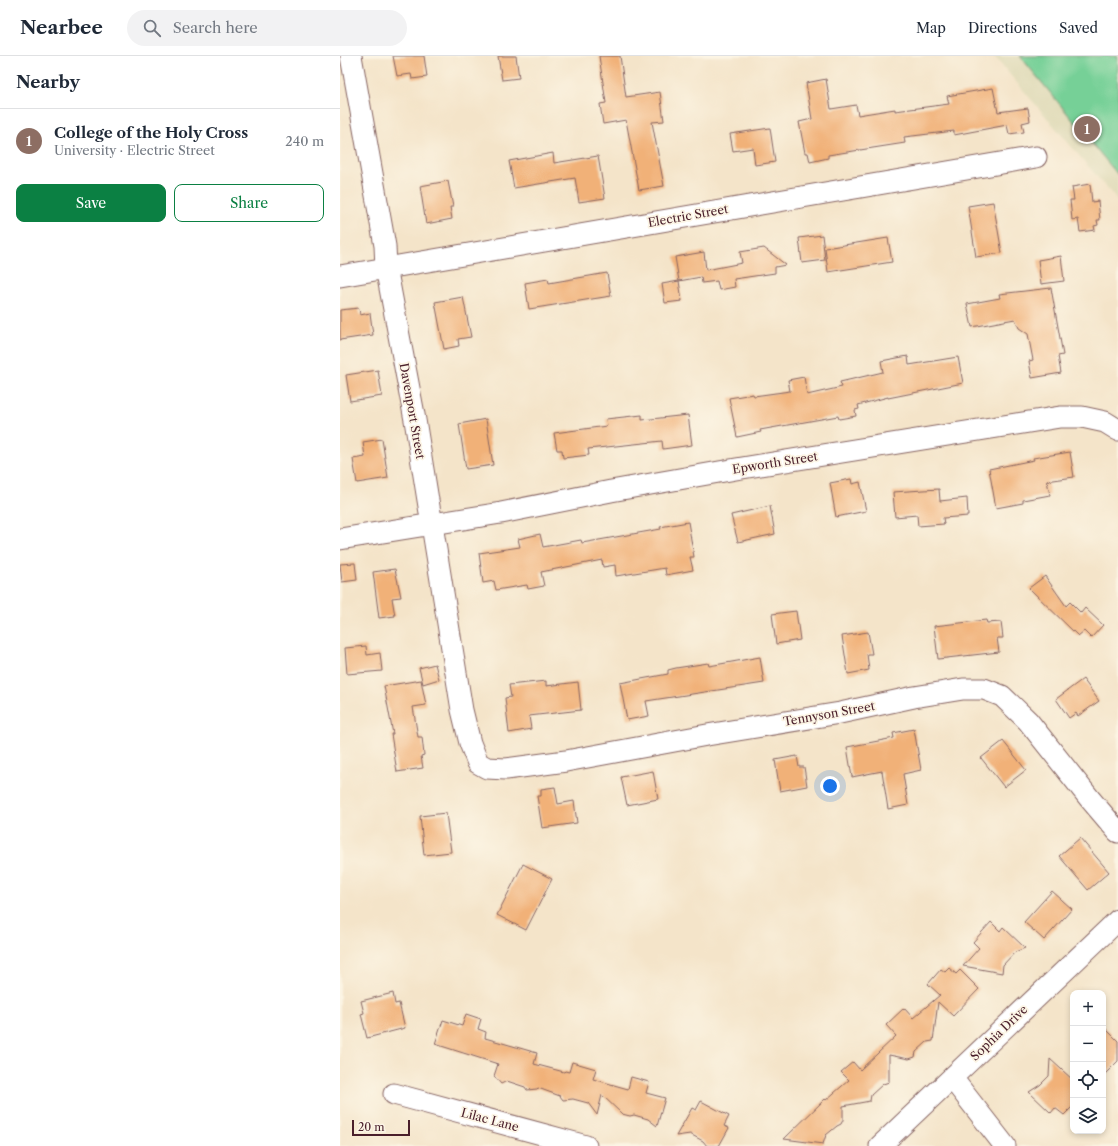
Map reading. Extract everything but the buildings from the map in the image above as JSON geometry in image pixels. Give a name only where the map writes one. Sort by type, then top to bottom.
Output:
[{"type":"street","name":"Davenport Street","points":[[351,56],[385,246],[386,267],[415,420],[462,710],[470,743],[478,763],[480,764]]},
{"type":"street","name":"Electric Street","points":[[340,276],[1036,157]]},
{"type":"street","name":"Epworth Street","points":[[340,538],[501,513],[611,491],[736,469],[1060,417],[1082,417],[1104,422],[1118,430]]},
{"type":"street","name":"Tennyson Street","points":[[480,764],[487,768],[506,769],[566,762],[707,735],[840,713],[914,697],[963,689],[984,689],[1002,696],[1028,721],[1118,832]]},
{"type":"street","name":"Sophia Drive","points":[[880,1146],[1118,920]]},
{"type":"street","points":[[952,1078],[1006,1146]]},
{"type":"street","name":"Lilac Lane","points":[[394,1094],[586,1146]]},
{"type":"shaded area","points":[[994,56],[1118,56],[1118,201]]},
{"type":"green space","points":[[1020,56],[1118,56],[1118,175]]},
{"type":"place","name":"College of the Holy Cross","points":[[1087,129]]}]
